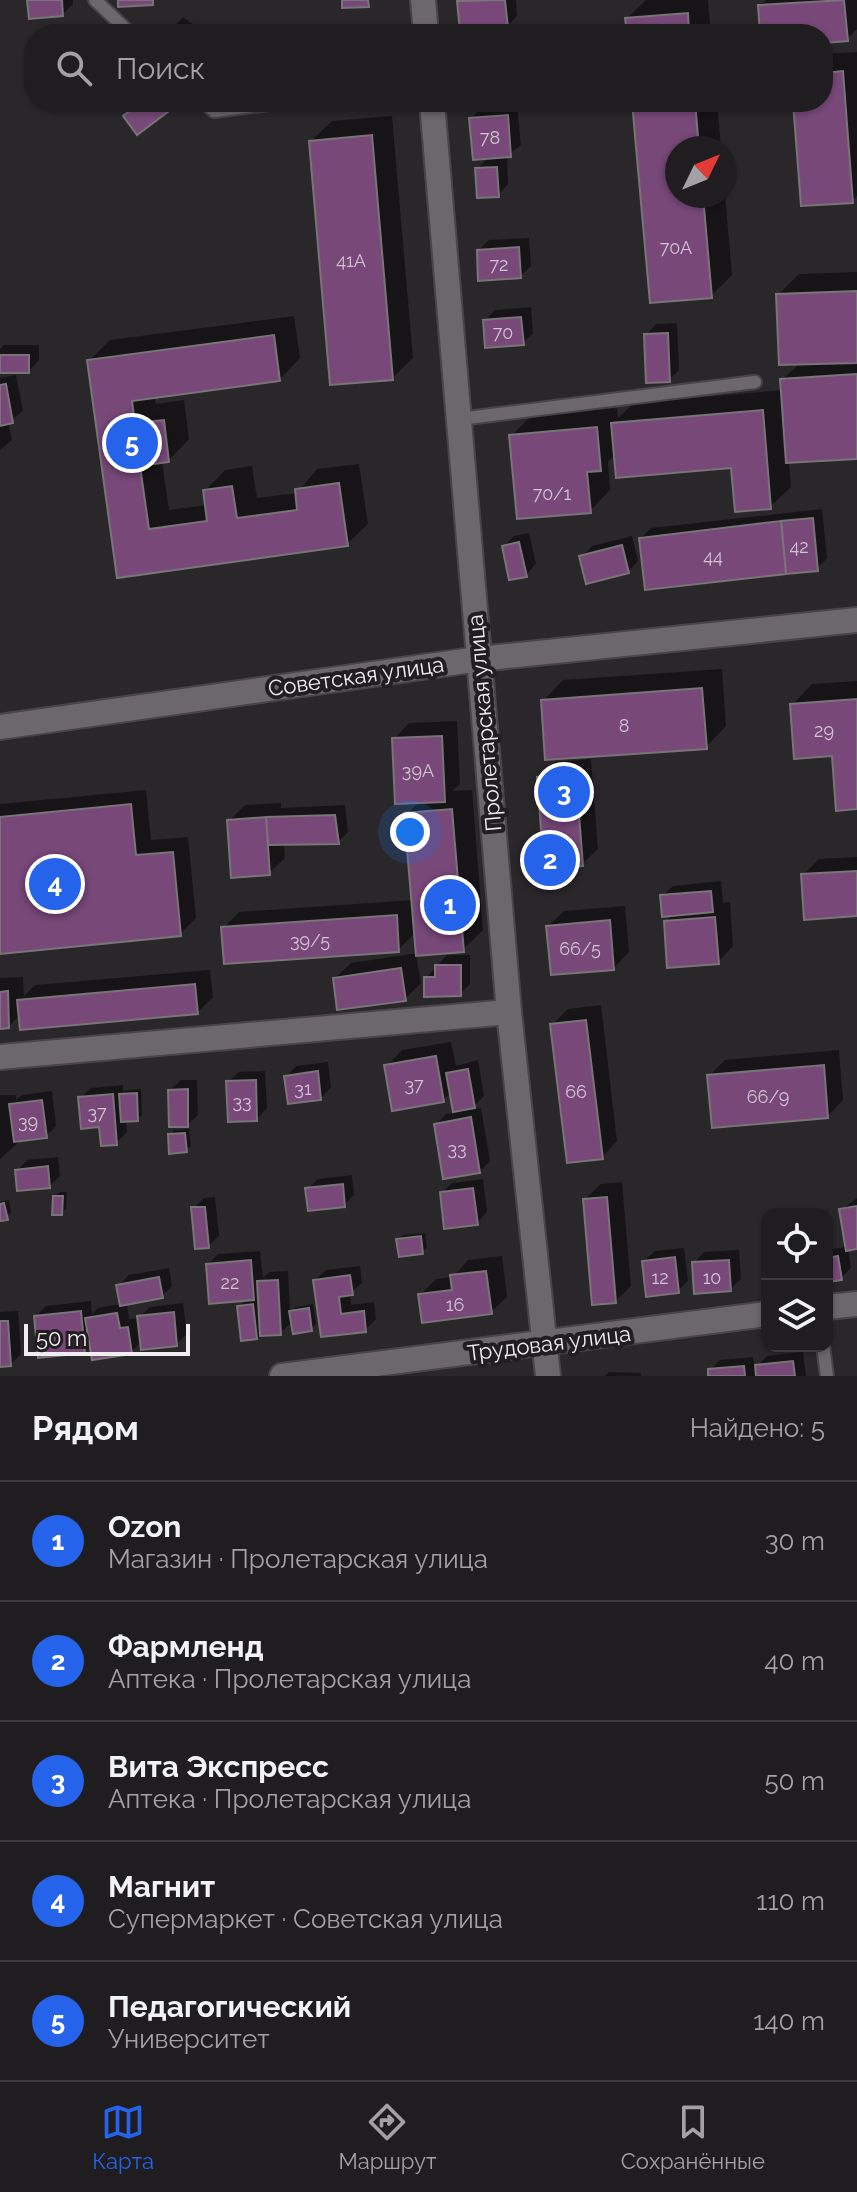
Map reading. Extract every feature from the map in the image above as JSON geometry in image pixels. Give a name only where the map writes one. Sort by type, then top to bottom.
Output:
[{"type":"street","points":[[423,0],[425,24]]},
{"type":"street","name":"Пролетарская улица","points":[[433,112],[509,1012],[548,1376]]},
{"type":"street","name":"Советская улица","points":[[0,727],[479,659],[857,620]]},
{"type":"street","points":[[0,1057],[509,1012]]},
{"type":"street","points":[[833,1306],[857,1304]]},
{"type":"street","name":"Трудовая улица","points":[[282,1376],[761,1315]]},
{"type":"lane","points":[[95,0],[120,24]]},
{"type":"lane","points":[[459,419],[755,382]]},
{"type":"lane","points":[[824,1352],[827,1376]]},
{"type":"building","points":[[27,0],[62,0],[63,16],[29,19]]},
{"type":"building","points":[[118,0],[153,0],[153,5],[118,7]]},
{"type":"building","points":[[342,0],[368,0],[369,7],[342,8]]},
{"type":"building","points":[[505,0],[508,24],[459,24],[457,1]]},
{"type":"building","points":[[844,0],[848,41],[833,42],[833,24],[759,24],[758,5]]},
{"type":"building","points":[[688,13],[689,24],[626,24],[625,18]]},
{"type":"building","points":[[843,71],[853,203],[801,206],[794,112],[833,112],[833,72]]},
{"type":"building","points":[[128,112],[168,112],[137,135],[123,116]]},
{"type":"building","points":[[633,112],[696,112],[698,136],[665,136],[665,208],[704,208],[712,298],[650,303]]},
{"type":"building","points":[[508,115],[511,157],[473,160],[469,118]]},
{"type":"building","points":[[372,135],[393,380],[330,385],[309,141]]},
{"type":"building","points":[[497,167],[499,197],[477,198],[475,168]]},
{"type":"building","points":[[519,247],[521,278],[478,281],[477,250]]},
{"type":"building","points":[[857,291],[857,363],[779,365],[776,294]]},
{"type":"building","points":[[521,317],[524,345],[485,348],[483,320]]},
{"type":"building","points":[[668,333],[670,382],[646,383],[644,334]]},
{"type":"building","points":[[274,335],[280,381],[132,401],[135,423],[164,420],[169,462],[140,466],[149,529],[207,521],[203,490],[232,486],[237,518],[297,510],[295,489],[339,483],[348,546],[117,578],[87,360]]},
{"type":"building","points":[[0,355],[29,355],[29,373],[0,373]]},
{"type":"building","points":[[857,374],[857,459],[786,463],[780,379]]},
{"type":"building","points":[[6,384],[13,423],[0,426],[0,385]]},
{"type":"building","points":[[763,410],[771,509],[735,512],[731,468],[616,478],[611,423]]},
{"type":"building","points":[[597,427],[601,471],[587,472],[591,513],[517,519],[509,435]]},
{"type":"building","points":[[813,518],[818,571],[786,574],[781,521]]},
{"type":"building","points":[[781,521],[786,574],[645,590],[639,538]]},
{"type":"building","points":[[519,542],[527,577],[509,580],[502,546]]},
{"type":"building","points":[[622,545],[629,573],[586,584],[579,556]]},
{"type":"building","points":[[702,688],[707,749],[545,760],[541,700]]},
{"type":"building","points":[[857,699],[857,809],[836,811],[832,756],[794,759],[790,704]]},
{"type":"building","points":[[442,736],[445,802],[395,804],[392,738]]},
{"type":"building","points":[[576,774],[583,866],[544,869],[537,777]]},
{"type":"building","points":[[131,804],[136,855],[173,852],[181,936],[0,954],[0,817]]},
{"type":"building","points":[[452,809],[464,952],[416,956],[404,813]]},
{"type":"building","points":[[335,815],[339,844],[268,845],[266,817]]},
{"type":"building","points":[[266,817],[270,875],[231,878],[227,820]]},
{"type":"building","points":[[857,871],[857,916],[804,920],[801,874]]},
{"type":"building","points":[[711,891],[713,912],[662,917],[660,895]]},
{"type":"building","points":[[397,915],[399,952],[224,964],[221,927]]},
{"type":"building","points":[[715,917],[719,964],[667,968],[664,921]]},
{"type":"building","points":[[610,920],[614,970],[551,975],[546,926]]},
{"type":"building","points":[[435,965],[461,965],[461,996],[424,997],[424,977],[435,977]]},
{"type":"building","points":[[401,968],[406,1001],[337,1010],[333,978]]},
{"type":"building","points":[[195,984],[198,1014],[20,1030],[17,1000]]},
{"type":"building","points":[[8,991],[9,1028],[0,1029],[0,992]]},
{"type":"building","points":[[586,1020],[603,1159],[567,1163],[550,1024]]},
{"type":"building","points":[[436,1056],[444,1102],[392,1111],[384,1065]]},
{"type":"building","points":[[824,1065],[828,1118],[712,1128],[707,1075]]},
{"type":"building","points":[[468,1069],[475,1108],[453,1112],[446,1073]]},
{"type":"building","points":[[318,1071],[321,1100],[288,1104],[284,1076]]},
{"type":"building","points":[[256,1080],[257,1121],[228,1122],[226,1081]]},
{"type":"building","points":[[188,1089],[188,1127],[169,1127],[168,1090]]},
{"type":"building","points":[[137,1093],[138,1121],[121,1122],[119,1094]]},
{"type":"building","points":[[113,1094],[117,1145],[101,1146],[99,1127],[81,1129],[78,1097]]},
{"type":"building","points":[[42,1100],[47,1138],[14,1142],[9,1104]]},
{"type":"building","points":[[471,1117],[480,1173],[443,1179],[434,1124]]},
{"type":"building","points":[[185,1133],[187,1152],[169,1154],[168,1134]]},
{"type":"building","points":[[48,1166],[50,1188],[17,1191],[15,1170]]},
{"type":"building","points":[[343,1184],[345,1207],[308,1211],[305,1188]]},
{"type":"building","points":[[473,1188],[478,1225],[444,1229],[440,1192]]},
{"type":"building","points":[[53,1196],[63,1196],[62,1215],[52,1215]]},
{"type":"building","points":[[607,1197],[616,1303],[592,1305],[583,1199]]},
{"type":"building","points":[[4,1203],[8,1220],[0,1221],[0,1204]]},
{"type":"building","points":[[857,1206],[857,1249],[846,1251],[839,1209]]},
{"type":"building","points":[[191,1207],[205,1207],[209,1248],[195,1249]]},
{"type":"building","points":[[421,1236],[423,1254],[399,1257],[396,1239]]},
{"type":"building","points":[[838,1256],[842,1280],[833,1281],[833,1257]]},
{"type":"building","points":[[675,1257],[679,1293],[646,1297],[642,1261]]},
{"type":"building","points":[[251,1260],[254,1300],[209,1304],[206,1264]]},
{"type":"building","points":[[729,1260],[731,1291],[694,1294],[692,1262]]},
{"type":"building","points":[[486,1271],[492,1314],[422,1323],[418,1294],[452,1290],[450,1275]]},
{"type":"building","points":[[350,1275],[353,1295],[339,1297],[341,1314],[364,1311],[366,1332],[321,1337],[313,1280]]},
{"type":"building","points":[[159,1277],[163,1298],[120,1306],[116,1285]]},
{"type":"building","points":[[278,1280],[281,1335],[260,1336],[257,1281]]},
{"type":"building","points":[[253,1304],[257,1339],[241,1341],[237,1306]]},
{"type":"building","points":[[309,1308],[312,1331],[293,1334],[289,1311]]},
{"type":"building","points":[[81,1311],[85,1353],[38,1358],[34,1316]]},
{"type":"building","points":[[174,1312],[177,1346],[141,1350],[137,1316]]},
{"type":"building","points":[[117,1313],[120,1328],[128,1327],[132,1354],[92,1360],[85,1318]]},
{"type":"building","points":[[0,1321],[8,1321],[11,1366],[0,1367]]},
{"type":"building","points":[[793,1361],[795,1376],[756,1376],[755,1365]]},
{"type":"building","points":[[744,1366],[745,1376],[708,1376],[708,1369]]},
{"type":"place","name":"Педагогический","points":[[132,443]]},
{"type":"place","name":"Вита Экспресс","points":[[564,792]]},
{"type":"place","name":"Фармленд","points":[[550,860]]},
{"type":"place","name":"Магнит","points":[[55,884]]},
{"type":"place","name":"Ozon","points":[[450,905]]}]
